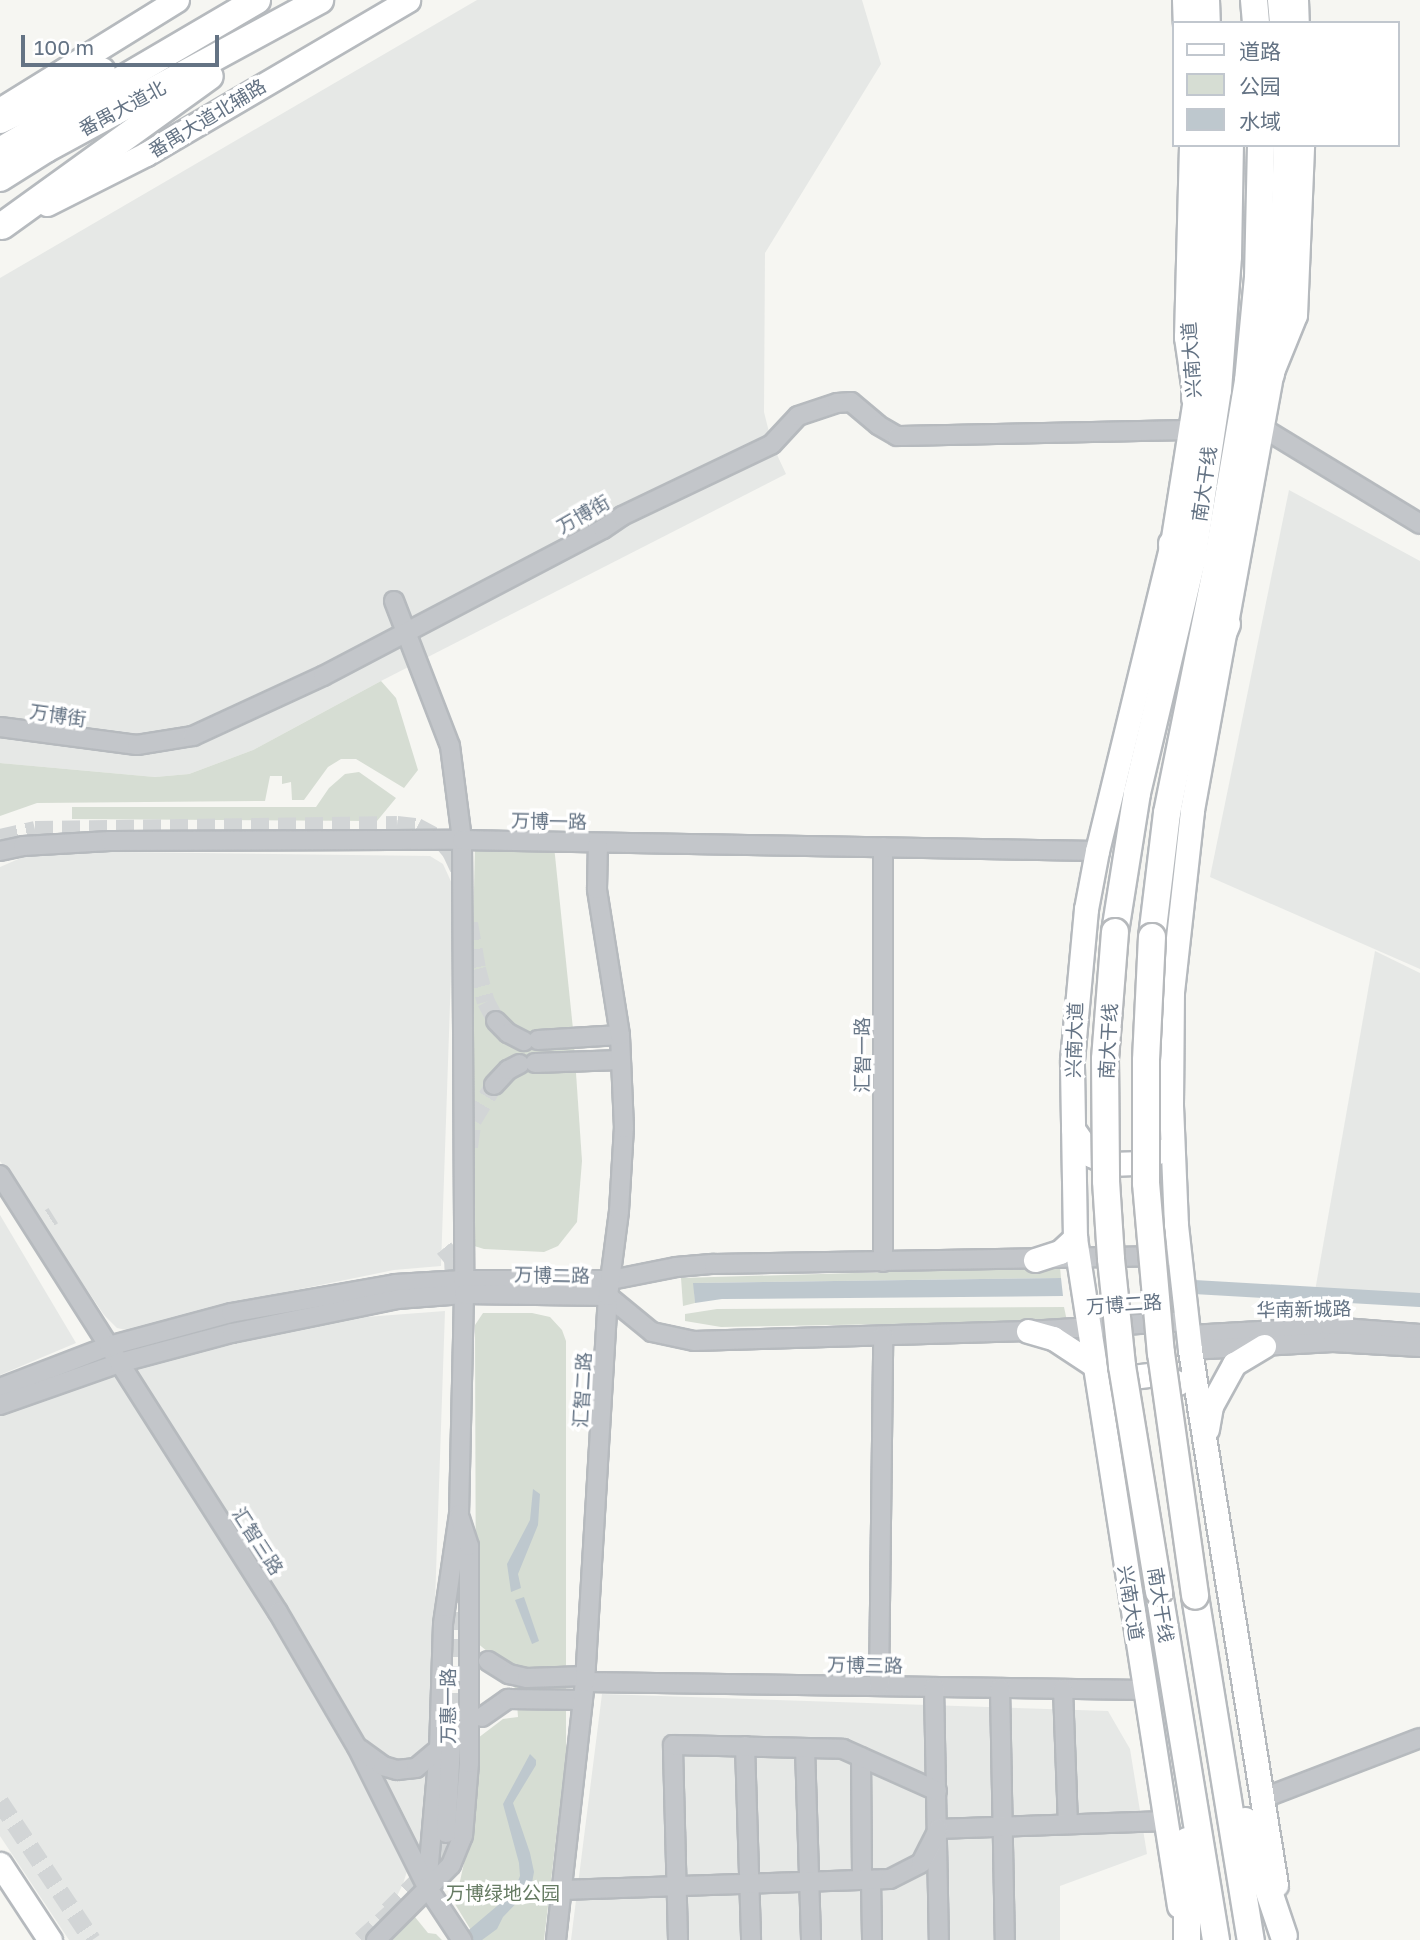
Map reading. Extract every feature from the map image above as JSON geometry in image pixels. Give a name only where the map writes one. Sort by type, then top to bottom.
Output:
[{"type":"highway","points":[[0,120],[202,23],[257,0]]},
{"type":"highway","name":"番禺大道北","points":[[0,151],[257,0]]},
{"type":"highway","name":"番禺大道北","points":[[0,178],[58,142],[320,0]]},
{"type":"highway","points":[[1206,0],[1207,21]]},
{"type":"highway","points":[[1224,0],[1225,21]]},
{"type":"highway","points":[[1254,0],[1256,21]]},
{"type":"highway","points":[[1281,0],[1283,21]]},
{"type":"highway","points":[[1,227],[294,16]]},
{"type":"highway","points":[[1195,398],[1206,276],[1210,147]]},
{"type":"highway","name":"南大干线","points":[[1216,1940],[1122,1366],[1108,1207],[1105,1059],[1115,932],[1137,793],[1192,561],[1218,390],[1228,256],[1230,147]]},
{"type":"highway","name":"南大干线","points":[[1251,1940],[1195,1596],[1161,1353],[1146,1183],[1146,1061],[1152,937],[1167,813],[1220,551],[1248,381],[1258,278],[1261,147]]},
{"type":"highway","points":[[1271,374],[1282,295],[1287,147]]},
{"type":"highway","points":[[1172,544],[1178,624]]},
{"type":"highway","points":[[1185,724],[1227,624]]},
{"type":"highway","points":[[1223,1757],[1284,1938]]},
{"type":"highway","points":[[1186,1759],[1186,1940]]},
{"type":"main road","points":[[0,110],[177,0]]},
{"type":"main road","name":"番禺大道北辅路","points":[[1,227],[146,155],[408,0]]},
{"type":"main road","points":[[1184,0],[1185,21]]},
{"type":"main road","points":[[1296,0],[1297,21]]},
{"type":"main road","name":"兴南大道","points":[[1186,1940],[1165,1821],[1077,1248],[1072,1060],[1078,975],[1097,851],[1172,544],[1191,430],[1195,398],[1186,337],[1191,147]]},
{"type":"main road","points":[[1284,1938],[1189,1335],[1180,1256],[1172,1131],[1172,992],[1192,810],[1271,374],[1295,315],[1302,147]]},
{"type":"main road","points":[[1073,1129],[1091,1155],[1111,1164],[1135,1163],[1158,1154],[1172,1131]]},
{"type":"main road","points":[[1035,1260],[1077,1248]]},
{"type":"main road","points":[[1028,1331],[1053,1338],[1094,1365]]},
{"type":"main road","points":[[1205,1442],[1212,1406],[1220,1385],[1234,1364],[1264,1346]]},
{"type":"main road","points":[[1104,1428],[1113,1398],[1132,1377],[1158,1374],[1181,1385],[1199,1406]]},
{"type":"main road","points":[[0,1864],[50,1940]]},
{"type":"street","name":"万博街","points":[[0,727],[137,745],[193,737],[311,682],[405,630],[603,529],[622,516],[772,444],[798,416],[837,403],[851,402],[878,425],[897,436],[1191,430]]},
{"type":"street","points":[[1263,428],[1420,524]]},
{"type":"street","name":"万惠一路","points":[[394,601],[450,746],[462,840],[463,1287],[458,1514],[443,1624],[439,1749],[428,1887]]},
{"type":"street","name":"万博一路","points":[[0,851],[23,846],[110,841],[462,840],[1097,851]]},
{"type":"street","name":"汇智二路","points":[[556,1940],[585,1686],[609,1288],[624,1128],[620,1035],[597,889],[598,843]]},
{"type":"street","name":"汇智一路","points":[[883,847],[883,1262]]},
{"type":"street","points":[[496,1021],[508,1034],[531,1041],[620,1035]]},
{"type":"street","points":[[494,1085],[508,1070],[528,1064],[621,1060]]},
{"type":"street","name":"汇智三路","points":[[0,1175],[278,1612],[357,1747],[428,1887],[462,1940]]},
{"type":"street","points":[[1077,1248],[1180,1256]]},
{"type":"street","name":"万博二路","points":[[0,1388],[109,1346],[231,1313],[395,1284],[609,1288],[682,1266],[1035,1260]]},
{"type":"street","name":"万博二路","points":[[0,1405],[119,1363],[232,1333],[463,1287]]},
{"type":"street","name":"万博二路","points":[[609,1288],[652,1332],[677,1339],[721,1342],[1088,1328],[1189,1335]]},
{"type":"street","name":"华南新城路","points":[[1189,1335],[1330,1327],[1420,1334]]},
{"type":"street","name":"华南新城路","points":[[1189,1335],[1264,1346],[1333,1342],[1420,1347]]},
{"type":"street","points":[[879,1686],[883,1336]]},
{"type":"street","points":[[446,1833],[452,1770],[452,1633],[458,1514]]},
{"type":"street","name":"万惠一路","points":[[376,1940],[451,1865],[463,1836],[466,1799],[469,1546],[458,1514]]},
{"type":"street","points":[[488,1661],[509,1674],[585,1686]]},
{"type":"street","points":[[482,1717],[508,1699],[585,1686]]},
{"type":"street","name":"万博三路","points":[[585,1686],[1145,1690]]},
{"type":"street","points":[[934,1687],[939,1940]]},
{"type":"street","points":[[1000,1688],[1005,1940]]},
{"type":"street","points":[[1063,1689],[1068,1825]]},
{"type":"street","points":[[1261,1799],[1420,1738]]},
{"type":"street","points":[[678,1940],[673,1745],[843,1749],[937,1791]]},
{"type":"street","points":[[746,1746],[751,1940]]},
{"type":"street","points":[[357,1747],[383,1766],[397,1770],[416,1768],[439,1749]]},
{"type":"street","points":[[805,1748],[811,1940]]},
{"type":"street","points":[[861,1757],[872,1940]]},
{"type":"street","points":[[938,1829],[1165,1821]]},
{"type":"street","points":[[561,1890],[890,1880],[921,1863],[938,1829]]},
{"type":"shaded area","points":[[477,0],[862,0],[881,64],[765,253],[764,412],[772,444],[786,474],[381,681],[253,750],[189,774],[155,777],[0,763],[0,278]]},
{"type":"shaded area","points":[[1289,490],[1420,561],[1420,969],[1210,877]]},
{"type":"shaded area","points":[[37,851],[430,856],[443,864],[454,888],[441,1266],[394,1270],[286,1292],[131,1331],[117,1328],[104,1315],[0,1161],[0,867]]},
{"type":"shaded area","points":[[1375,951],[1420,973],[1420,1294],[1315,1291]]},
{"type":"shaded area","points":[[0,1215],[76,1343],[0,1375]]},
{"type":"shaded area","points":[[445,1311],[430,1748],[424,1841],[408,1868],[381,1928],[369,1940],[69,1940],[0,1836],[0,1411],[118,1372],[339,1319]]},
{"type":"shaded area","points":[[602,1694],[1108,1711],[1130,1749],[1147,1854],[1060,1886],[1060,1940],[571,1940]]},
{"type":"green space","points":[[381,681],[396,698],[418,770],[404,788],[356,759],[341,759],[328,767],[304,800],[292,800],[291,782],[282,784],[282,776],[270,776],[265,801],[37,803],[0,816],[0,763],[155,777],[189,774],[253,750]]},
{"type":"green space","points":[[359,772],[396,798],[377,821],[72,819],[72,807],[316,807],[329,788],[345,774]]},
{"type":"green space","points":[[475,846],[554,846],[573,1029],[582,1161],[577,1222],[558,1246],[544,1252],[484,1249],[471,1245],[466,1237]]},
{"type":"green space","points":[[1060,1267],[1061,1278],[694,1283],[695,1303],[683,1306],[681,1278]]},
{"type":"green space","points":[[1064,1307],[1067,1321],[721,1327],[685,1321],[685,1314],[717,1309]]},
{"type":"green space","name":"万博绿地公园","points":[[483,1313],[532,1313],[550,1317],[562,1330],[566,1341],[566,1754],[544,1940],[477,1940],[455,1904],[476,1808],[478,1738],[503,1719],[518,1717],[516,1691],[505,1666],[476,1642],[475,1325]]},
{"type":"green space","name":"万博绿地公园","points":[[415,1917],[428,1933],[436,1934],[442,1940],[382,1940],[403,1918]]},
{"type":"water","points":[[1061,1278],[1063,1296],[722,1299],[695,1303],[693,1283]]},
{"type":"water","points":[[533,1489],[540,1494],[538,1525],[518,1574],[521,1588],[511,1592],[507,1564],[530,1520]]},
{"type":"water","points":[[524,1597],[539,1641],[532,1644],[515,1600]]},
{"type":"water","points":[[530,1754],[536,1760],[536,1765],[513,1803],[530,1853],[534,1872],[531,1888],[503,1917],[497,1929],[482,1940],[457,1940],[510,1895],[520,1876],[503,1804]]},
{"type":"waterway","points":[[1194,1287],[1420,1300]]},
{"type":"tunnel","points":[[0,838],[35,830],[397,825],[417,827],[441,840],[451,852],[463,878]]},
{"type":"tunnel","points":[[469,923],[486,1002],[496,1021]]},
{"type":"tunnel","points":[[469,1147],[473,1120],[494,1085]]},
{"type":"tunnel","points":[[27,1232],[53,1216]]},
{"type":"tunnel","points":[[444,1248],[453,1259],[455,1295]]},
{"type":"tunnel","points":[[423,1884],[449,1846],[460,1765],[452,1592]]},
{"type":"tunnel","points":[[0,1802],[92,1940]]},
{"type":"tunnel","points":[[388,1911],[428,1871]]},
{"type":"tunnel","points":[[361,1940],[400,1905]]}]
